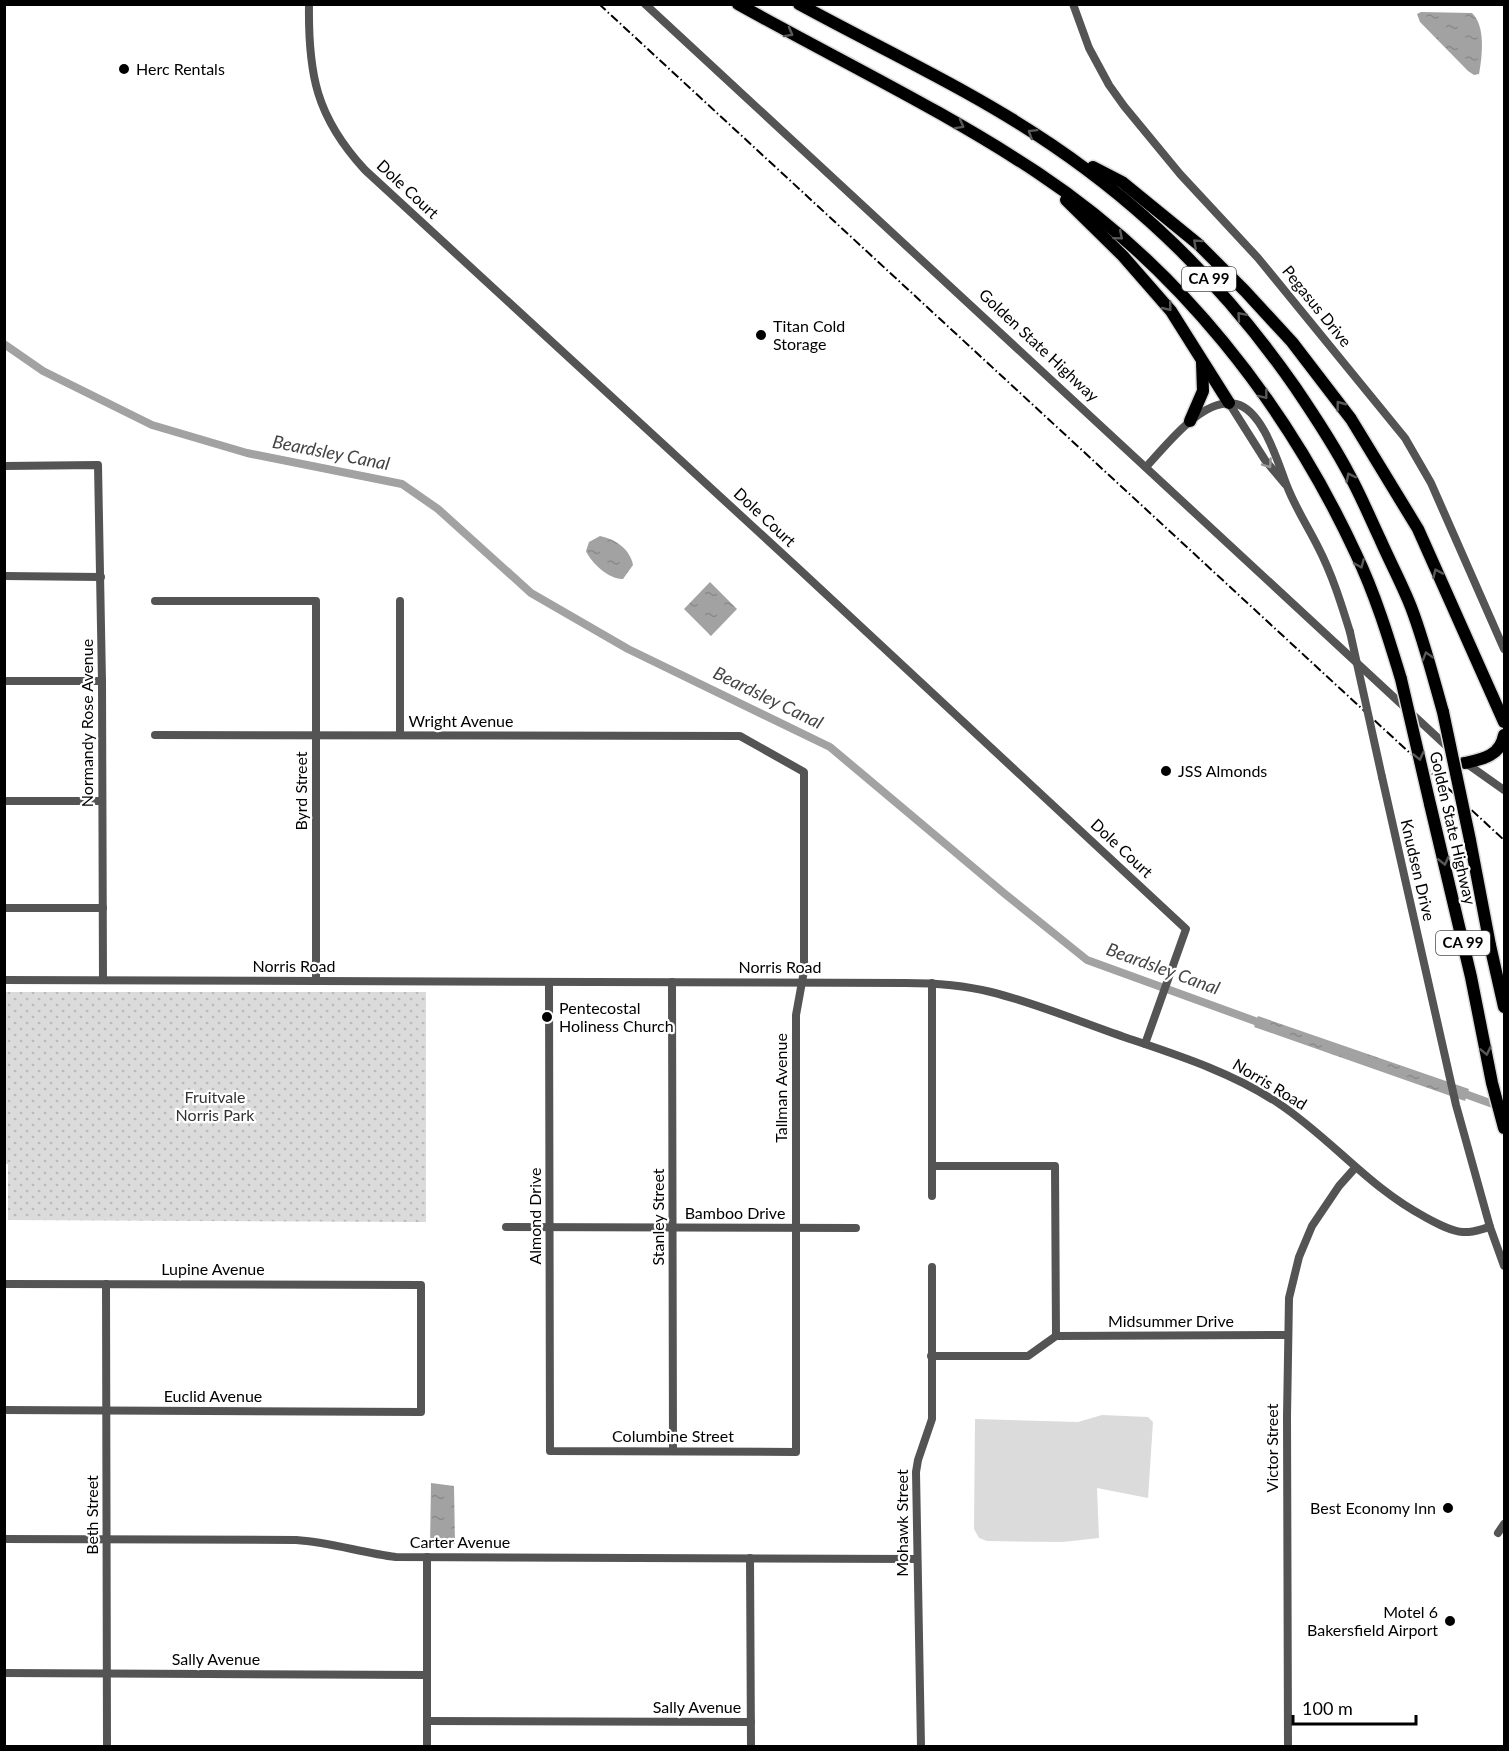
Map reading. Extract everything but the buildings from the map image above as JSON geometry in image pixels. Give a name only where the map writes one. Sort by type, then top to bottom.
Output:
[{"type":"highway","name":"Golden State Highway","points":[[738,4],[940,114],[1040,174],[1131,246],[1176,289],[1218,334],[1271,403],[1311,464],[1357,555],[1378,607],[1401,679],[1504,1128]]},
{"type":"highway","name":"Golden State Highway","points":[[799,4],[990,106],[1051,144],[1114,191],[1191,260],[1251,327],[1311,411],[1350,475],[1411,606],[1443,712],[1504,1007]]},
{"type":"highway","points":[[1051,144],[1122,182],[1161,213],[1198,244],[1292,342],[1351,419],[1418,529],[1504,722]]},
{"type":"highway","points":[[1040,174],[1143,278],[1171,311],[1201,355],[1229,403]]},
{"type":"highway","points":[[1190,421],[1203,392],[1204,375],[1201,355]]},
{"type":"highway","points":[[1465,763],[1494,753],[1500,747],[1504,735]]},
{"type":"street","name":"Dole Court","points":[[309,4],[309,55],[317,91],[331,125],[352,156],[1186,929],[1145,1044]]},
{"type":"street","name":"Golden State Highway","points":[[645,4],[1465,763]]},
{"type":"street","name":"Pegasus Drive","points":[[1073,4],[1093,57],[1124,106],[1180,174],[1258,258],[1405,438],[1431,483],[1504,649]]},
{"type":"street","points":[[1146,467],[1190,421],[1209,408],[1229,403]]},
{"type":"street","name":"Knudsen Drive","points":[[1229,403],[1264,460],[1287,487]]},
{"type":"street","name":"Knudsen Drive","points":[[1229,403],[1246,408],[1253,414],[1327,566],[1350,632],[1449,1077],[1490,1227],[1504,1266]]},
{"type":"street","name":"Normandy Rose Avenue","points":[[4,466],[98,465],[102,681],[102,980]]},
{"type":"street","points":[[4,576],[100,577]]},
{"type":"street","name":"Byrd Street","points":[[155,601],[316,601],[316,981]]},
{"type":"street","points":[[399,735],[400,601]]},
{"type":"street","points":[[4,681],[102,681]]},
{"type":"street","name":"Wright Avenue","points":[[155,735],[740,736],[763,749]]},
{"type":"street","name":"Tallman Avenue","points":[[763,749],[804,772],[803,982],[796,1015],[796,1452]]},
{"type":"street","points":[[1465,763],[1504,790]]},
{"type":"street","points":[[4,801],[102,801]]},
{"type":"street","points":[[4,908],[102,908]]},
{"type":"street","name":"Norris Road","points":[[4,980],[803,982],[932,983],[964,987],[1015,999],[1209,1067],[1256,1089],[1299,1118],[1388,1195],[1434,1221],[1462,1232],[1490,1227]]},
{"type":"street","name":"Almond Drive","points":[[549,982],[550,1451]]},
{"type":"street","name":"Stanley Street","points":[[672,982],[673,1451]]},
{"type":"street","points":[[932,983],[932,1196]]},
{"type":"street","points":[[931,1356],[1028,1356],[1056,1336],[1055,1166],[932,1166]]},
{"type":"street","name":"Victor Street","points":[[1288,1746],[1287,1335],[1293,1279],[1306,1239],[1315,1221],[1339,1186],[1355,1168]]},
{"type":"street","name":"Bamboo Drive","points":[[506,1227],[856,1228]]},
{"type":"street","name":"Mohawk Street","points":[[921,1746],[916,1472],[932,1419],[932,1267]]},
{"type":"street","name":"Lupine Avenue","points":[[4,1284],[421,1285],[422,1412]]},
{"type":"street","name":"Beth Street","points":[[106,1284],[107,1746]]},
{"type":"street","name":"Midsummer Drive","points":[[1056,1336],[1287,1335]]},
{"type":"street","name":"Euclid Avenue","points":[[4,1410],[422,1412]]},
{"type":"street","name":"Columbine Street","points":[[550,1451],[796,1452]]},
{"type":"street","points":[[1498,1533],[1504,1524]]},
{"type":"street","name":"Carter Avenue","points":[[4,1539],[296,1540],[336,1545],[375,1554],[427,1557],[916,1559]]},
{"type":"street","points":[[427,1557],[428,1746]]},
{"type":"street","points":[[750,1558],[751,1746]]},
{"type":"street","name":"Sally Avenue","points":[[4,1673],[428,1675]]},
{"type":"street","name":"Sally Avenue","points":[[428,1721],[751,1722]]},
{"type":"green space","name":"Fruitvale Norris Park","points":[[5,992],[426,992],[426,1222],[8,1220],[8,1164],[4,1164]]},
{"type":"green space","points":[[1102,1415],[1148,1417],[1153,1422],[1148,1498],[1097,1488],[1099,1538],[1062,1542],[987,1541],[979,1538],[974,1529],[975,1419],[1078,1422]]},
{"type":"water","points":[[1421,12],[1472,13],[1481,34],[1482,51],[1479,74],[1474,75],[1468,71],[1420,22],[1417,14]]},
{"type":"water","points":[[600,536],[616,542],[629,554],[633,565],[623,579],[607,574],[588,556],[586,551],[589,542]]},
{"type":"water","points":[[710,582],[737,609],[711,636],[684,609]]},
{"type":"water","points":[[1258,1016],[1469,1089],[1465,1101],[1254,1027]]},
{"type":"water","points":[[431,1483],[454,1486],[455,1544],[430,1546]]},
{"type":"waterway","name":"Beardsley Canal","points":[[4,344],[43,371],[152,425],[247,453],[402,484],[438,509],[531,593],[628,649],[830,747],[1087,960],[1266,1025]]},
{"type":"waterway","name":"Beardsley Canal","points":[[1457,1091],[1501,1107]]},
{"type":"railway","points":[[599,4],[1504,840]]},
{"type":"place","name":"Herc Rentals","points":[[124,69]]},
{"type":"place","name":"Titan Cold Storage","points":[[761,335]]},
{"type":"place","name":"JSS Almonds","points":[[1166,771]]},
{"type":"place","name":"Pentecostal Holiness Church","points":[[547,1017]]},
{"type":"place","name":"Best Economy Inn","points":[[1448,1508]]},
{"type":"place","name":"Motel 6 Bakersfield Airport","points":[[1450,1621]]}]
